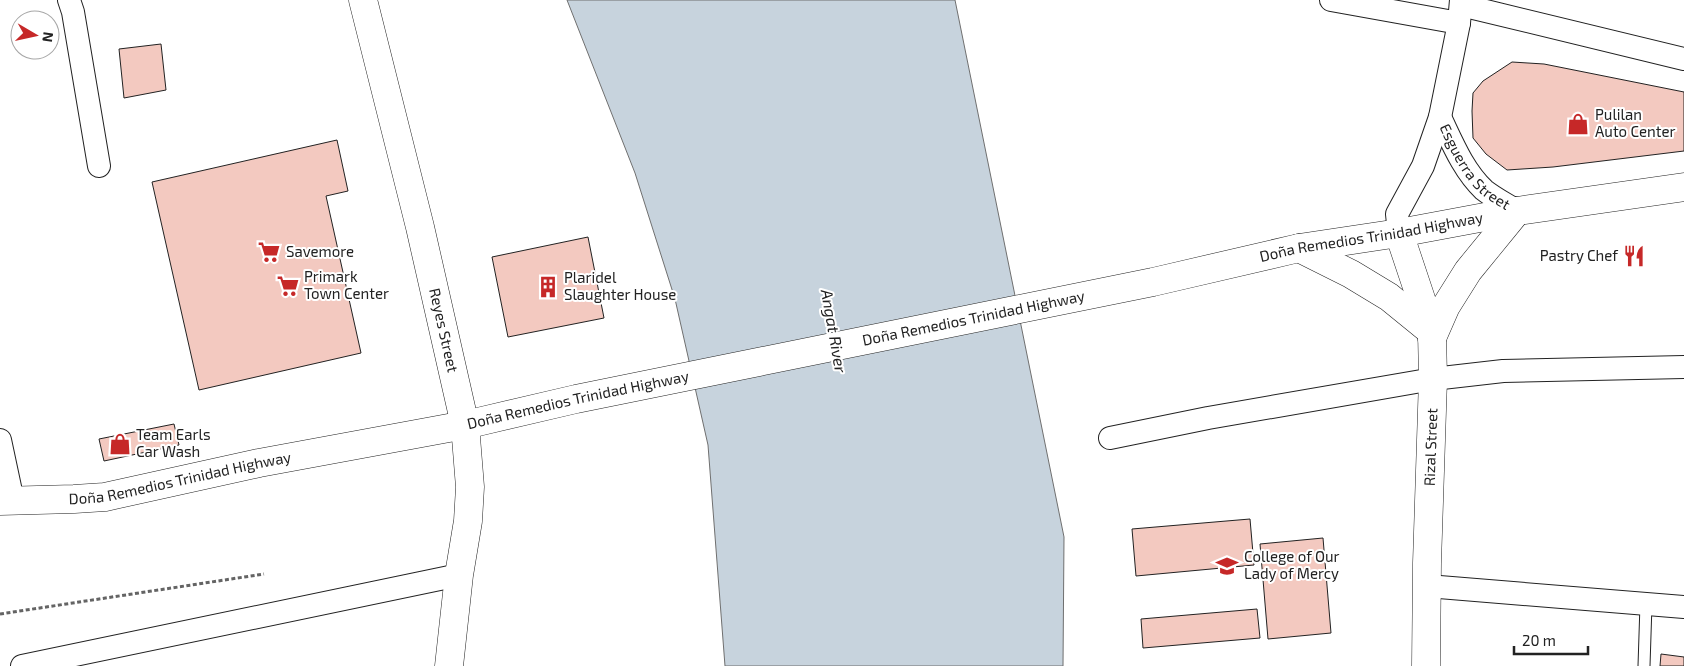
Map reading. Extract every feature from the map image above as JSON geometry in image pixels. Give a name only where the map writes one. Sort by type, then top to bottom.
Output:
[{"type":"main road","name":"Reyes Street","points":[[363,0],[420,227],[465,425],[470,487],[468,522],[459,575],[449,666]]},
{"type":"main road","name":"Doña Remedios Trinidad Highway","points":[[6,501],[105,496],[259,463],[465,425],[576,399],[1153,282],[1299,248],[1399,233],[1517,211],[1684,187]]},
{"type":"main road","points":[[1299,248],[1351,274],[1389,297],[1432,335],[1446,306],[1468,271],[1517,211]]},
{"type":"main road","name":"Rizal Street","points":[[1399,233],[1432,335],[1433,379],[1426,666]]},
{"type":"street","points":[[69,0],[73,12],[99,166]]},
{"type":"street","points":[[1331,0],[1460,9],[1684,59]]},
{"type":"street","name":"Esguerra Street","points":[[1399,233],[1397,214],[1423,166],[1440,117],[1460,9]]},
{"type":"street","name":"Esguerra Street","points":[[1440,117],[1457,153],[1471,174],[1485,190],[1517,211]]},
{"type":"street","points":[[1110,438],[1208,418],[1433,379],[1503,371],[1684,367]]},
{"type":"street","points":[[0,440],[6,501]]},
{"type":"street","points":[[22,666],[459,575]]},
{"type":"street","points":[[1427,586],[1684,607]]},
{"type":"lane","points":[[1644,666],[1646,604]]},
{"type":"path","points":[[0,614],[116,598],[264,574]]},
{"type":"water","name":"Angat River","points":[[567,0],[955,0],[1064,537],[1063,666],[725,666],[708,445],[675,299],[635,173]]},
{"type":"building","points":[[161,44],[166,90],[124,98],[119,49]]},
{"type":"building","name":"Pulilan Auto Center","points":[[1512,62],[1544,64],[1684,92],[1684,151],[1553,167],[1507,170],[1486,154],[1473,138],[1472,111],[1473,93],[1483,81]]},
{"type":"building","name":"Primark Town Center","points":[[337,140],[348,191],[326,196],[361,353],[199,390],[152,182]]},
{"type":"building","name":"Plaridel Slaughter House","points":[[588,237],[604,318],[508,337],[492,257]]},
{"type":"building","points":[[174,424],[179,445],[104,461],[99,439]]},
{"type":"building","points":[[1250,519],[1254,565],[1136,576],[1132,529]]},
{"type":"building","points":[[1323,538],[1331,633],[1268,639],[1260,544]]},
{"type":"building","points":[[1257,609],[1260,638],[1143,648],[1141,619]]},
{"type":"building","points":[[1661,654],[1684,657],[1684,666],[1660,666]]},
{"type":"place","name":"Pulilan Auto Center","points":[[1578,124]]},
{"type":"place","name":"Savemore","points":[[269,252]]},
{"type":"place","name":"Pastry Chef","points":[[1634,256]]},
{"type":"place","name":"Primark Town Center","points":[[288,286]]},
{"type":"place","name":"Plaridel Slaughter House","points":[[548,287]]},
{"type":"place","name":"Team Earls Car Wash","points":[[120,444]]},
{"type":"place","name":"College of Our Lady of Mercy","points":[[1227,566]]}]
